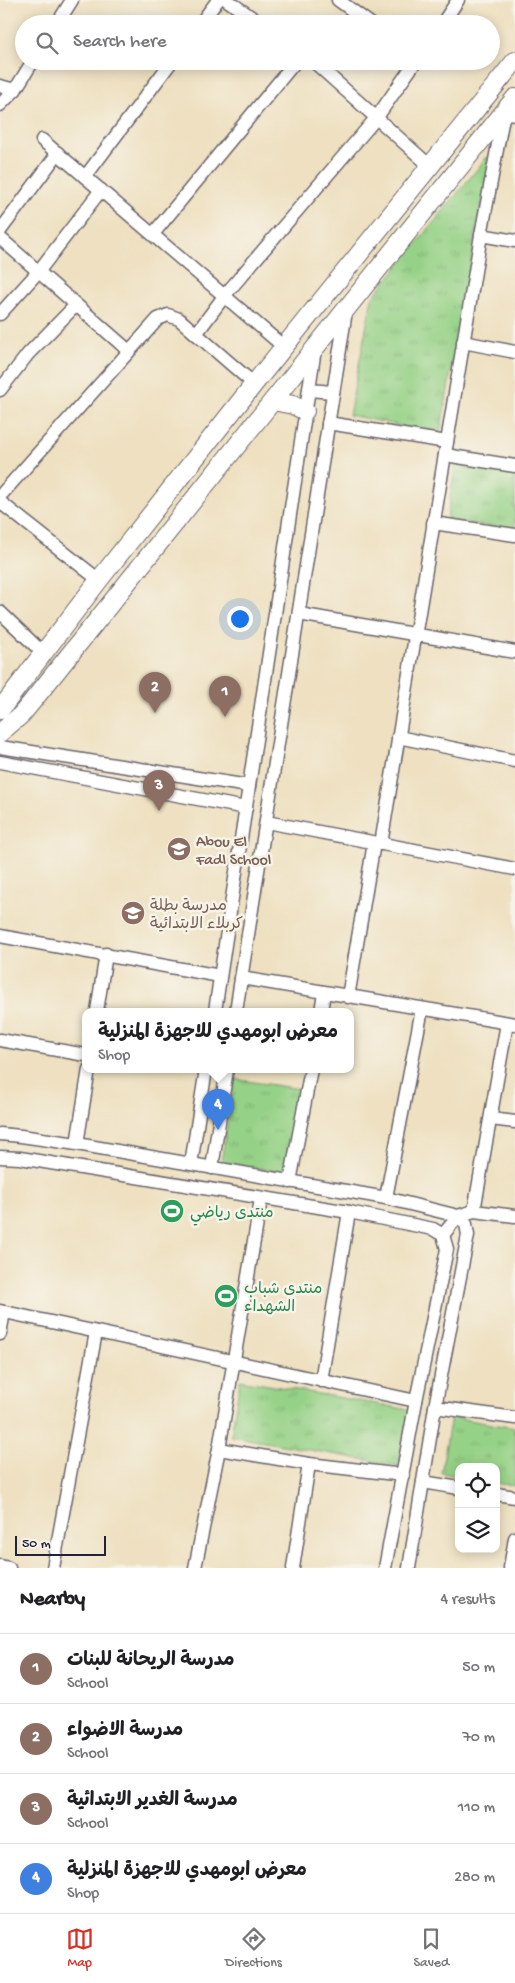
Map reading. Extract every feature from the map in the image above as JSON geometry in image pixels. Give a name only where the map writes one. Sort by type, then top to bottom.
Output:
[{"type":"street","points":[[63,15],[72,0]]},
{"type":"street","points":[[207,15],[218,0]]},
{"type":"street","points":[[227,0],[248,15]]},
{"type":"street","points":[[448,15],[458,0]]},
{"type":"street","points":[[342,1],[360,15]]},
{"type":"street","points":[[0,710],[99,580],[254,384],[515,61]]},
{"type":"street","points":[[0,105],[15,90],[27,70]]},
{"type":"street","points":[[85,177],[165,70]]},
{"type":"street","points":[[153,234],[289,70]]},
{"type":"street","points":[[323,70],[430,166]]},
{"type":"street","points":[[196,334],[225,295],[377,117],[410,70]]},
{"type":"street","points":[[0,86],[15,90]]},
{"type":"street","points":[[348,997],[398,737],[481,234],[511,108]]},
{"type":"street","points":[[0,733],[32,703],[273,401],[511,108]]},
{"type":"street","points":[[42,140],[284,347]]},
{"type":"street","points":[[0,231],[58,153]]},
{"type":"street","points":[[0,314],[38,272],[101,190]]},
{"type":"street","points":[[481,234],[515,241]]},
{"type":"street","points":[[0,238],[129,351]]},
{"type":"street","points":[[0,390],[28,354],[76,304]]},
{"type":"street","points":[[237,1008],[346,311]]},
{"type":"street","points":[[0,496],[158,319],[168,316],[179,319],[254,384]]},
{"type":"street","points":[[463,342],[515,352]]},
{"type":"street","points":[[215,1008],[315,349]]},
{"type":"street","points":[[308,390],[333,392]]},
{"type":"street","points":[[273,401],[293,405],[305,411]]},
{"type":"street","points":[[328,423],[447,442]]},
{"type":"street","points":[[445,455],[515,466]]},
{"type":"street","points":[[0,502],[99,580]]},
{"type":"street","points":[[434,523],[515,535]]},
{"type":"street","points":[[0,612],[43,653]]},
{"type":"street","points":[[299,614],[515,652]]},
{"type":"street","points":[[398,737],[515,761]]},
{"type":"street","points":[[0,746],[249,786]]},
{"type":"street","points":[[0,762],[246,808]]},
{"type":"street","points":[[266,822],[515,868]]},
{"type":"street","points":[[0,936],[220,976]]},
{"type":"street","points":[[98,1008],[106,954]]},
{"type":"street","points":[[242,978],[511,1023],[474,1211]]},
{"type":"street","points":[[322,1008],[324,993]]},
{"type":"street","points":[[386,1198],[422,1009]]},
{"type":"street","points":[[0,1040],[82,1054]]},
{"type":"street","points":[[77,1144],[88,1073]]},
{"type":"street","points":[[191,1164],[205,1073]]},
{"type":"street","points":[[212,1168],[226,1073]]},
{"type":"street","points":[[290,1182],[310,1073]]},
{"type":"street","points":[[491,1119],[515,1122]]},
{"type":"street","points":[[0,1134],[77,1144],[386,1198],[458,1216],[466,1224],[468,1235],[435,1407],[409,1568]]},
{"type":"street","points":[[112,1173],[117,1151]]},
{"type":"street","points":[[0,1156],[349,1212],[433,1229],[444,1234]]},
{"type":"street","points":[[196,1568],[219,1449],[261,1198]]},
{"type":"street","points":[[385,1568],[447,1249],[444,1234],[458,1216],[474,1211],[515,1216]]},
{"type":"street","points":[[321,1382],[349,1212]]},
{"type":"street","points":[[0,1334],[2,1311],[321,1382],[416,1401]]},
{"type":"street","points":[[53,1568],[96,1332]]},
{"type":"street","points":[[435,1407],[515,1418]]},
{"type":"street","points":[[219,1449],[309,1464],[403,1475]]},
{"type":"street","points":[[294,1568],[309,1464]]},
{"type":"street","points":[[423,1482],[455,1487]]},
{"type":"street","points":[[500,1495],[515,1497]]},
{"type":"street","points":[[510,1568],[515,1538]]},
{"type":"street","points":[[0,1566],[8,1568]]},
{"type":"green space","points":[[487,157],[494,162],[479,214],[440,434],[349,415],[372,298]]},
{"type":"green space","points":[[455,465],[515,474],[515,530],[447,520]]},
{"type":"green space","points":[[235,1079],[300,1089],[286,1173],[221,1162]]},
{"type":"green space","points":[[240,1380],[410,1410],[400,1466],[231,1436]]},
{"type":"green space","points":[[451,1417],[515,1428],[515,1486],[500,1484],[500,1463],[455,1463],[455,1475],[441,1473]]},
{"type":"place","name":"مدرسة الاضواء","points":[[155,713]]},
{"type":"place","name":"مدرسة الريحانة للبنات","points":[[225,717]]},
{"type":"place","name":"مدرسة الغدير الابتدائية","points":[[159,811]]},
{"type":"place","name":"Abou El Fadl School","points":[[179,849]]},
{"type":"place","name":"مدرسة بطلة كربلاء الابتدائية","points":[[133,913]]},
{"type":"place","name":"معرض ابومهدي للاجهزة المنزلية","points":[[218,1130]]},
{"type":"place","name":"منتدى رياضي","points":[[172,1211]]},
{"type":"place","name":"منتدى شباب الشهداء","points":[[226,1296]]}]
